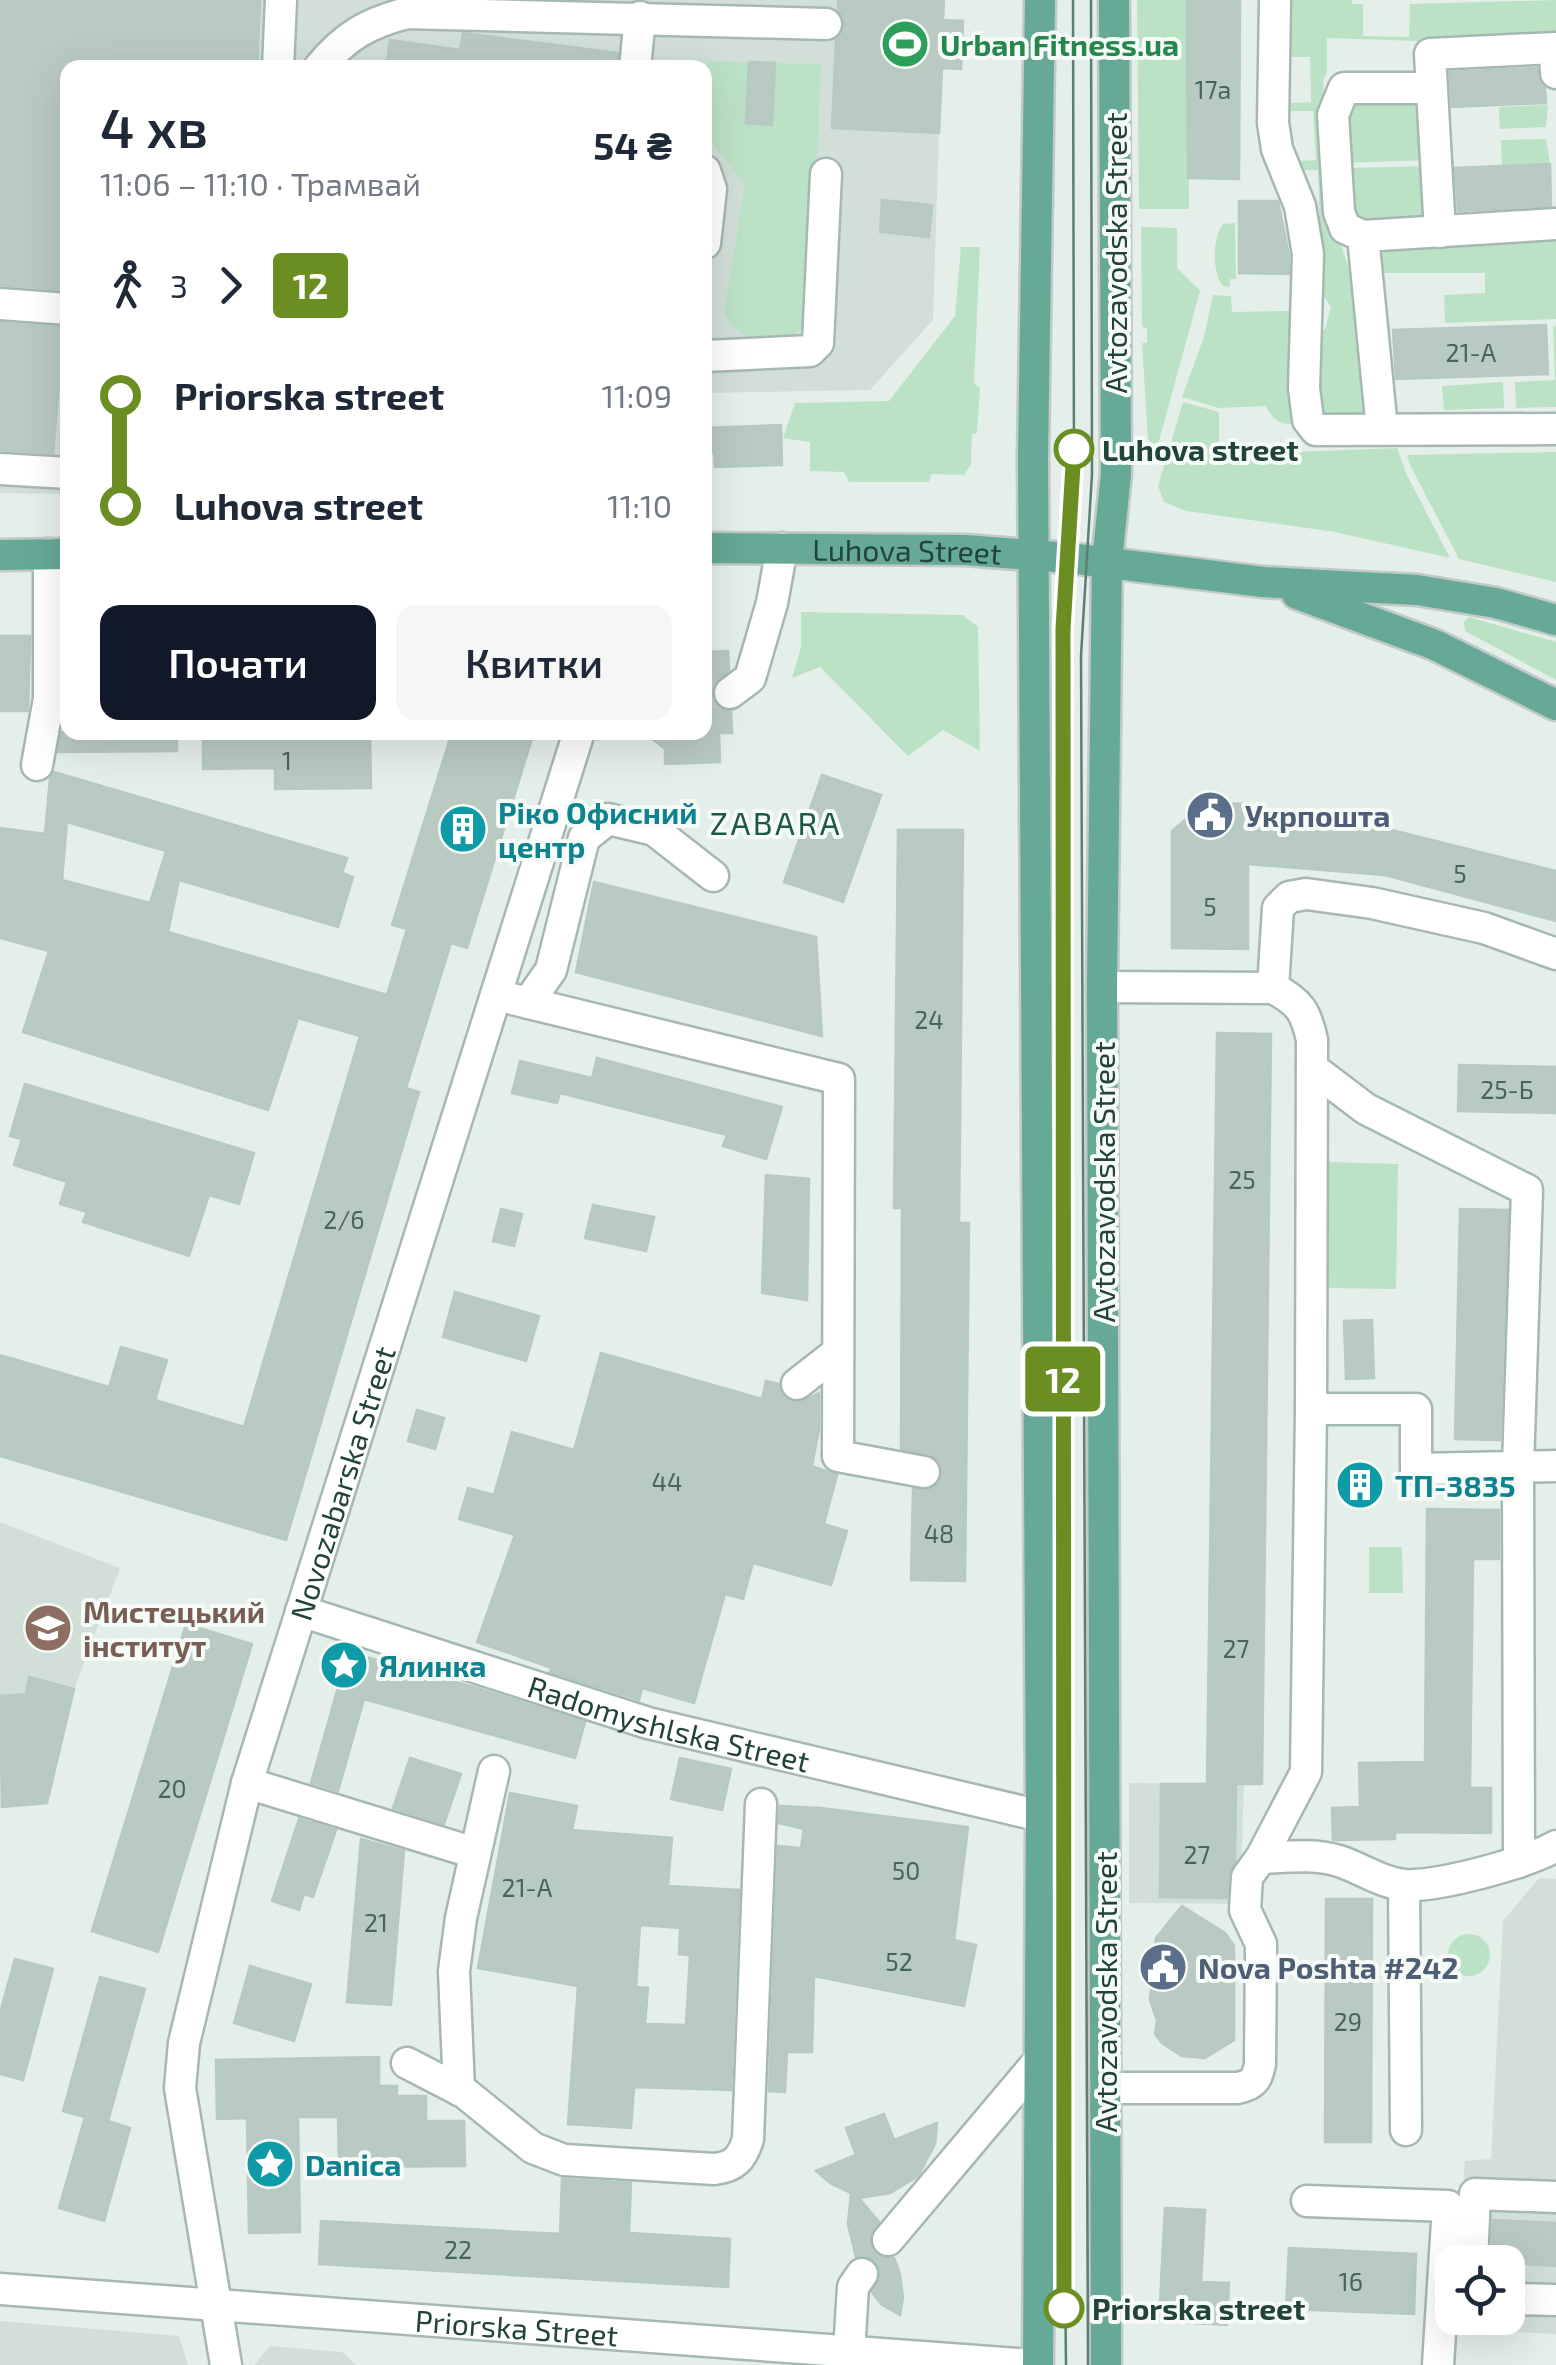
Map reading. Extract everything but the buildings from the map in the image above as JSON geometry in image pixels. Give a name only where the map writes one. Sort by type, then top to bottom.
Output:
[{"type":"main road","points":[[1035,2365],[1041,1816],[1033,458],[1040,0]]},
{"type":"main road","name":"Avtozavodska Street","points":[[1106,2365],[1102,986],[1107,562],[1116,474],[1114,0]]},
{"type":"main road","name":"Luhova Street","points":[[712,548],[965,550],[1107,562],[1262,582]]},
{"type":"main road","points":[[0,555],[58,554]]},
{"type":"main road","points":[[1262,582],[1416,590],[1496,603],[1556,620]]},
{"type":"main road","points":[[1262,582],[1435,645],[1556,706]]},
{"type":"street","points":[[278,60],[282,0]]},
{"type":"street","points":[[1274,0],[1276,149],[1300,206],[1308,254],[1308,420],[1316,430],[1556,429]]},
{"type":"street","points":[[326,60],[339,44],[378,20],[407,13],[826,24]]},
{"type":"street","points":[[637,60],[640,17]]},
{"type":"street","points":[[1440,232],[1430,54],[1555,48],[1556,74]]},
{"type":"street","points":[[1432,88],[1344,88],[1332,115],[1339,212],[1345,228],[1363,236],[1556,224]]},
{"type":"street","points":[[712,356],[810,351],[818,344],[826,174]]},
{"type":"street","points":[[1363,236],[1382,429]]},
{"type":"street","points":[[0,304],[60,308]]},
{"type":"street","points":[[0,469],[60,473]]},
{"type":"street","points":[[730,693],[750,678],[772,603],[782,548]]},
{"type":"street","points":[[37,765],[49,699],[58,554]]},
{"type":"street","name":"Novozabarska Street","points":[[226,2365],[180,2088],[184,2043],[247,1783],[576,740]]},
{"type":"street","points":[[528,1002],[551,970],[584,838],[608,819],[654,830],[714,876]]},
{"type":"street","points":[[1274,988],[1278,908],[1289,897],[1306,894],[1484,928],[1556,954]]},
{"type":"street","points":[[1102,986],[1274,988],[1289,996],[1306,1014],[1312,1040],[1306,1772],[1261,1858],[1247,1876],[1244,1910],[1261,1944],[1258,2077],[1251,2085],[1237,2088],[1106,2088]]},
{"type":"street","points":[[496,995],[838,1079],[838,1456],[924,1472]]},
{"type":"street","points":[[1312,1068],[1366,1109],[1527,1190],[1518,1467],[1519,1862]]},
{"type":"street","points":[[797,1384],[838,1352]]},
{"type":"street","points":[[1311,1409],[1416,1409],[1416,1468],[1556,1466]]},
{"type":"street","name":"Radomyshlska Street","points":[[301,1611],[648,1724],[1041,1816]]},
{"type":"street","points":[[458,2090],[454,1971],[494,1771]]},
{"type":"street","points":[[247,1783],[475,1854]]},
{"type":"street","points":[[407,2063],[458,2090],[532,2148],[564,2160],[714,2169],[737,2161],[748,2140],[761,1804]]},
{"type":"street","points":[[1261,1858],[1314,1856],[1404,1885],[1432,1883],[1519,1862],[1556,1846]]},
{"type":"street","points":[[1404,1885],[1406,2130]]},
{"type":"street","points":[[888,2240],[1038,2062]]},
{"type":"street","points":[[1473,2245],[1475,2194],[1556,2197]]},
{"type":"street","points":[[1307,2201],[1448,2206],[1438,2365]]},
{"type":"street","points":[[849,2352],[853,2288],[862,2274]]},
{"type":"street","name":"Priorska Street","points":[[0,2288],[725,2354],[849,2352],[1035,2365]]},
{"type":"street","points":[[1525,2299],[1556,2300]]},
{"type":"shaded area","points":[[0,0],[838,0],[832,128],[939,133],[933,320],[870,390],[712,393],[712,60],[60,60],[60,494],[0,493]]},
{"type":"shaded area","name":"Мистецький інститут","points":[[0,1522],[120,1568],[74,1689],[62,1741],[0,1741]]},
{"type":"shaded area","points":[[1129,1783],[1244,1784],[1240,1904],[1129,1903]]},
{"type":"shaded area","points":[[1539,1878],[1556,1879],[1556,2334],[1525,2332],[1525,2245],[1459,2245],[1465,2161],[1491,2159],[1503,1921]]},
{"type":"shaded area","points":[[0,2321],[179,2336],[188,2365],[0,2365]]},
{"type":"shaded area","points":[[270,2346],[342,2352],[356,2365],[254,2365]]},
{"type":"green space","points":[[1137,0],[1188,0],[1189,209],[1139,209]]},
{"type":"green space","points":[[1283,0],[1352,0],[1352,4],[1363,4],[1363,36],[1409,37],[1410,4],[1556,0],[1556,35],[1448,42],[1327,38],[1327,72],[1323,80],[1330,213],[1366,318],[1366,413],[1317,414],[1313,344],[1325,329],[1331,307],[1322,293],[1318,170],[1283,170],[1282,162],[1316,160],[1313,111],[1282,111],[1282,85],[1289,86],[1290,103],[1311,102],[1310,57],[1290,57],[1289,79],[1282,80]]},
{"type":"green space","points":[[712,61],[749,62],[746,123],[771,125],[775,63],[821,64],[811,316],[791,336],[779,340],[767,342],[743,334],[724,313],[745,185],[712,143]]},
{"type":"green space","points":[[1415,101],[1428,109],[1431,160],[1341,163],[1346,104]]},
{"type":"green space","points":[[1548,105],[1546,127],[1500,129],[1499,107]]},
{"type":"green space","points":[[1546,139],[1550,164],[1502,166],[1501,140]]},
{"type":"green space","points":[[1432,166],[1427,220],[1358,227],[1342,168]]},
{"type":"green space","points":[[1235,223],[1236,279],[1230,279],[1230,287],[1219,280],[1215,246],[1223,224]]},
{"type":"green space","points":[[1141,227],[1177,228],[1177,268],[1200,291],[1156,452],[1148,439]]},
{"type":"green space","points":[[1556,236],[1556,319],[1445,323],[1444,295],[1485,293],[1485,273],[1377,273],[1379,255],[1397,244]]},
{"type":"green space","points":[[961,247],[980,247],[974,383],[980,388],[977,433],[972,434],[971,464],[964,475],[931,474],[929,482],[849,482],[844,472],[810,471],[810,442],[783,438],[795,403],[889,401],[955,316]]},
{"type":"green space","points":[[1291,268],[1298,268],[1297,424],[1278,421],[1266,406],[1219,408],[1182,397],[1204,337],[1213,295],[1231,296],[1232,312],[1290,311]]},
{"type":"green space","points":[[1556,326],[1556,407],[1516,408],[1515,382],[1555,380]]},
{"type":"green space","points":[[1503,382],[1504,408],[1444,410],[1442,386]]},
{"type":"green space","points":[[1183,402],[1219,412],[1219,455],[1397,448],[1450,558],[1335,532],[1186,511],[1164,502],[1158,486]]},
{"type":"green space","points":[[1556,452],[1556,582],[1459,559],[1407,455]]},
{"type":"green space","points":[[801,612],[963,615],[978,627],[980,751],[943,730],[908,756],[820,667],[792,678],[801,647]]},
{"type":"green space","points":[[1469,617],[1556,642],[1556,680],[1465,631],[1464,622]]},
{"type":"green space","points":[[1326,1162],[1398,1164],[1396,1289],[1327,1288]]},
{"type":"green space","points":[[1369,1547],[1402,1547],[1403,1593],[1369,1593]]},
{"type":"green space","points":[[1469,1934],[1484,1940],[1490,1955],[1484,1970],[1469,1976],[1454,1970],[1448,1955],[1454,1940]]},
{"type":"tunnel","points":[[712,693],[730,693]]},
{"type":"tram line","points":[[1066,2365],[1062,2001],[1063,629],[1074,473],[1073,0]]},
{"type":"tram line","points":[[1088,2365],[1081,656],[1092,474],[1091,0]]},
{"type":"tram line","name":"12","points":[[1064,2308],[1063,629],[1074,449]]},
{"type":"place","name":"Urban Fitness.ua","points":[[905,44]]},
{"type":"place","name":"Luhova street","points":[[1074,449]]},
{"type":"place","name":"Укрпошта","points":[[1210,815]]},
{"type":"place","name":"Ріко Офисний центр","points":[[463,829]]},
{"type":"place","name":"ТП-3835","points":[[1360,1485]]},
{"type":"place","name":"Мистецький інститут","points":[[48,1628]]},
{"type":"place","name":"Ялинка","points":[[344,1665]]},
{"type":"place","name":"Nova Poshta #242","points":[[1163,1967]]},
{"type":"place","name":"Danica","points":[[270,2164]]},
{"type":"place","name":"Priorska street","points":[[1064,2308]]},
{"type":"district","name":"ZABARA","points":[[776,822]]}]
